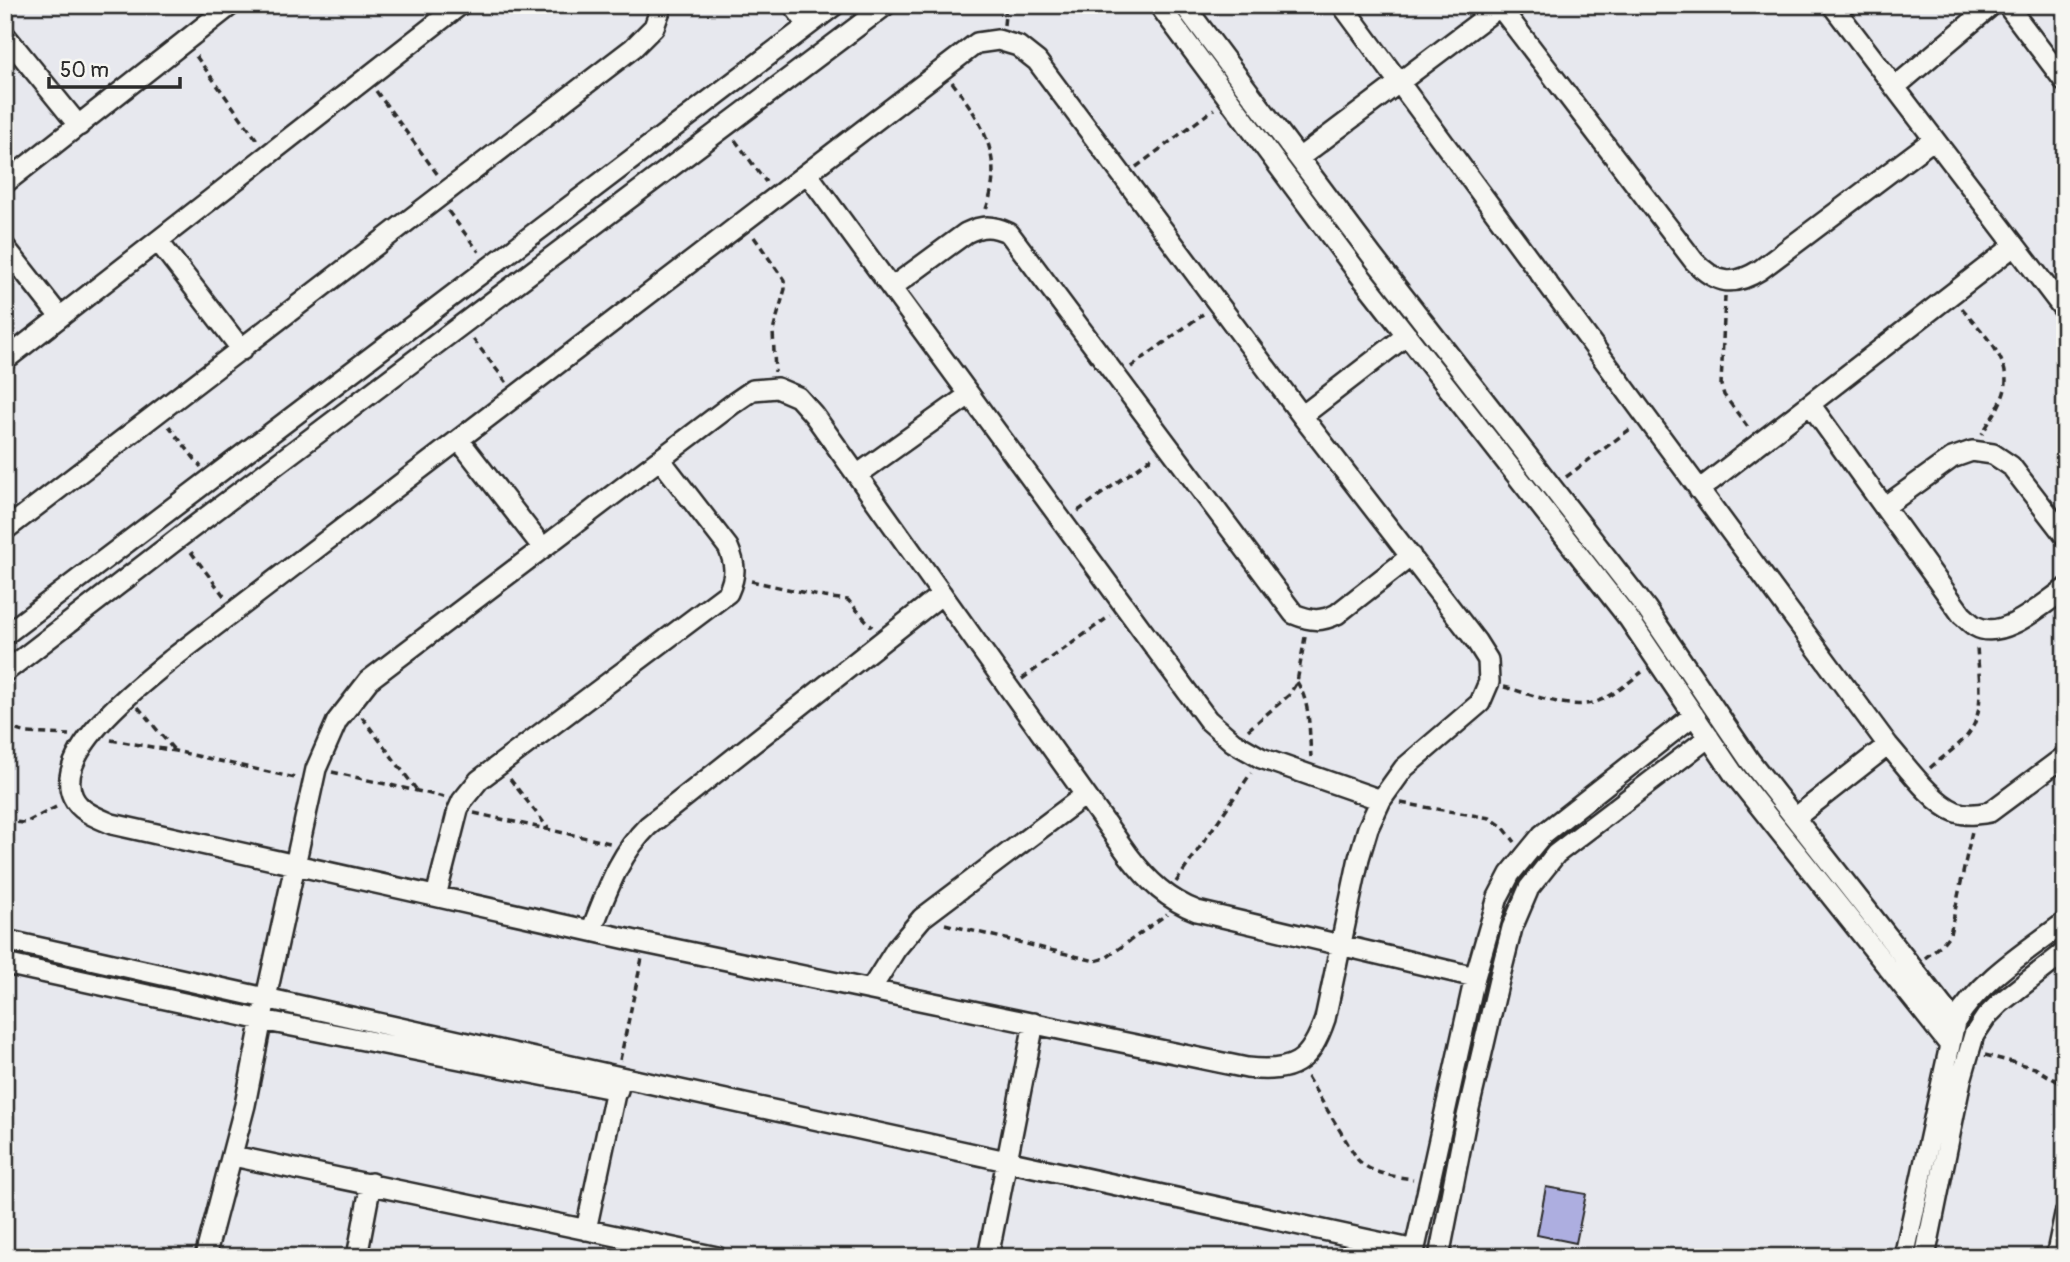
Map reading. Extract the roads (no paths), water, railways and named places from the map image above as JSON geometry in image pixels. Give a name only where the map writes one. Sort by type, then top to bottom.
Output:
[{"type":"street","points":[[5,183],[231,5]]},
{"type":"street","points":[[5,360],[460,5]]},
{"type":"street","points":[[5,530],[633,48],[654,27],[662,5]]},
{"type":"street","points":[[793,5],[808,25]]},
{"type":"street","points":[[5,672],[886,5]]},
{"type":"street","points":[[1159,5],[1355,268],[1621,608],[1733,773],[1949,1044]]},
{"type":"street","points":[[1184,5],[1372,256],[1646,608],[1750,761],[1955,1022]]},
{"type":"street","points":[[1342,5],[1888,745],[1942,805],[1958,813],[1975,815],[1990,812],[2065,756]]},
{"type":"street","points":[[1832,5],[2065,311]]},
{"type":"street","points":[[1895,88],[1992,5]]},
{"type":"street","points":[[2007,5],[2065,82]]},
{"type":"street","points":[[1299,158],[1501,6],[1694,261],[1707,275],[1725,282],[1744,280],[1760,270],[1934,139]]},
{"type":"street","points":[[5,635],[678,126],[808,25],[827,7],[844,36]]},
{"type":"street","points":[[5,34],[79,126]]},
{"type":"street","points":[[998,40],[1018,46],[1037,61],[1301,416],[1411,556],[1488,660],[1489,682],[1480,703],[1404,768],[1381,800],[1368,828],[1359,858],[1325,1019],[1316,1044],[1298,1062],[1273,1071],[1247,1068],[645,943],[112,824],[89,814],[73,797],[69,775],[76,757],[90,736],[128,695],[807,173],[977,43],[998,40]]},
{"type":"street","points":[[678,126],[696,150]]},
{"type":"street","points":[[807,173],[1208,720],[1233,742],[1261,758],[1381,800]]},
{"type":"street","points":[[891,288],[979,226],[995,226],[1009,233],[1294,614],[1308,620],[1323,620],[1337,614],[1411,556]]},
{"type":"street","points":[[158,241],[242,350]]},
{"type":"street","points":[[1699,490],[2015,245]]},
{"type":"street","points":[[5,247],[60,317]]},
{"type":"street","points":[[1355,268],[1372,256]]},
{"type":"street","points":[[1301,416],[1407,335]]},
{"type":"street","points":[[205,1257],[233,1156],[315,775],[337,721],[369,680],[754,390],[777,388],[798,397],[1146,878],[1173,900],[1217,916],[1475,977]]},
{"type":"street","points":[[857,475],[969,395]]},
{"type":"street","points":[[1810,404],[1962,615],[1976,627],[1993,631],[2011,626],[2065,589]]},
{"type":"street","points":[[459,440],[543,548]]},
{"type":"street","points":[[1884,507],[1952,458],[1972,451],[1993,454],[2011,466],[2065,536]]},
{"type":"street","points":[[436,896],[460,805],[478,780],[728,593],[735,578],[735,562],[728,547],[660,459]]},
{"type":"street","points":[[592,931],[614,873],[628,848],[648,826],[942,594]]},
{"type":"street","points":[[5,940],[266,998],[616,1083],[1414,1253],[1475,977],[1498,897],[1524,853],[1542,835],[1694,715]]},
{"type":"street","points":[[1439,1257],[1465,1125],[1512,928],[1529,888],[1556,853],[1709,737]]},
{"type":"street","points":[[1795,818],[1888,745]]},
{"type":"street","points":[[1733,773],[1750,761]]},
{"type":"street","points":[[871,989],[897,949],[922,918],[1085,795]]},
{"type":"street","points":[[1904,1257],[1955,1022],[1967,1002],[1983,985],[2065,922]]},
{"type":"street","points":[[1925,1257],[1961,1080],[1974,1035],[2000,1003],[2059,956],[2038,943]]},
{"type":"street","points":[[5,964],[262,1020],[616,1083]]},
{"type":"street","points":[[1891,972],[1910,964]]},
{"type":"street","points":[[988,1257],[1034,1023]]},
{"type":"street","points":[[586,1230],[616,1083]]},
{"type":"street","points":[[1442,1120],[1465,1125]]},
{"type":"street","points":[[233,1156],[718,1257]]},
{"type":"street","points":[[1005,1168],[1384,1257]]},
{"type":"street","points":[[1922,1170],[1942,1174]]},
{"type":"street","points":[[357,1257],[371,1183]]},
{"type":"street","points":[[2056,1257],[2065,1214]]}]
